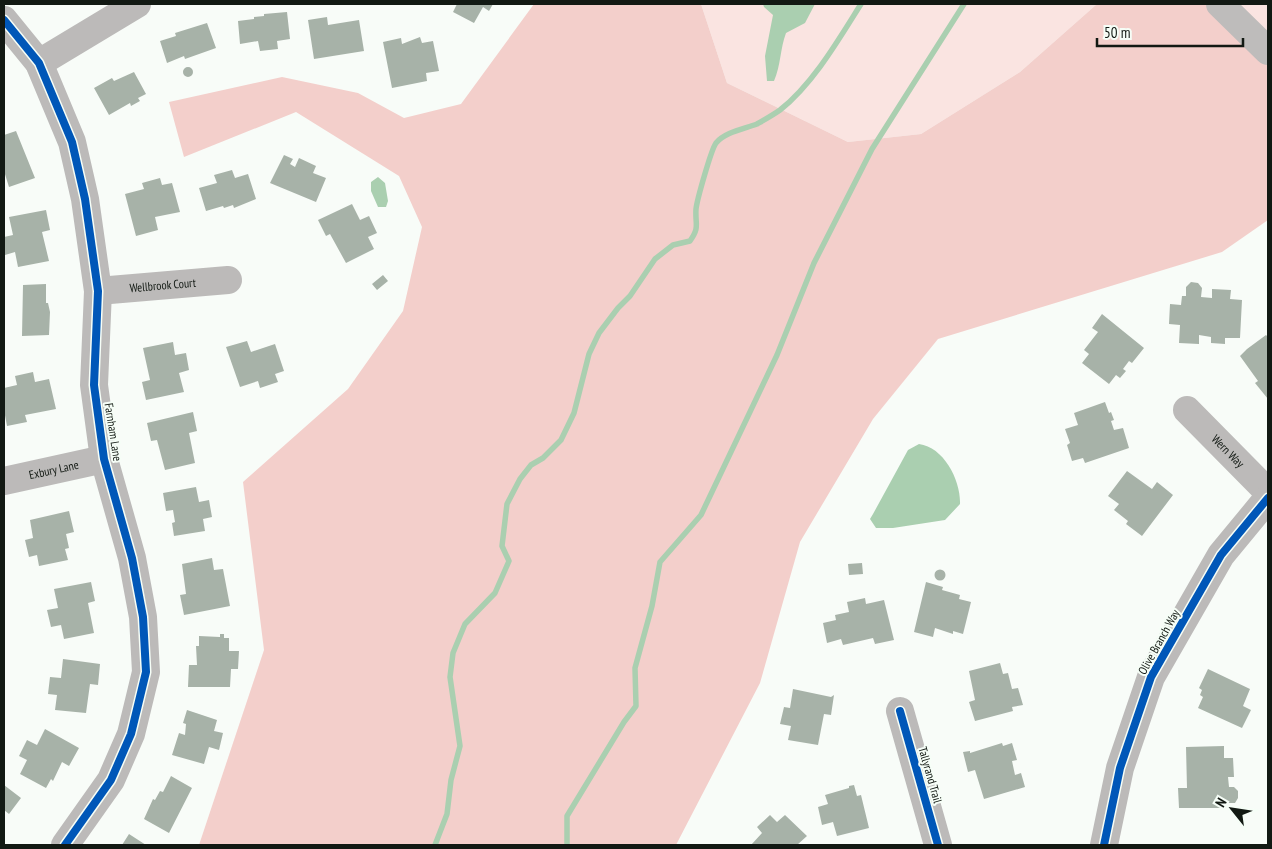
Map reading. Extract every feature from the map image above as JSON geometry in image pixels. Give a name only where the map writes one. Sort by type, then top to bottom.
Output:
[{"type":"main road","points":[[1220,4],[1268,51]]},
{"type":"street","points":[[39,63],[137,4]]},
{"type":"street","name":"Farnham Lane","points":[[4,20],[39,63],[72,142],[85,199],[98,291],[94,385],[104,459],[132,558],[143,617],[146,672],[131,734],[111,780],[65,845]]},
{"type":"street","name":"Wellbrook Court","points":[[98,291],[228,280]]},
{"type":"street","name":"Wern Way","points":[[1187,410],[1268,492]]},
{"type":"street","name":"Exbury Lane","points":[[4,481],[104,459]]},
{"type":"street","name":"Olive Branch Way","points":[[1104,845],[1120,768],[1151,678],[1221,555],[1268,498]]},
{"type":"street","name":"Tallyrand Trail","points":[[900,711],[938,845]]},
{"type":"shaded area","points":[[534,4],[701,4],[727,83],[848,142],[921,134],[1020,72],[1097,4],[1219,4],[1268,51],[1268,220],[1222,252],[938,339],[873,419],[800,542],[760,683],[676,845],[199,845],[264,650],[243,482],[348,389],[403,311],[422,227],[399,176],[296,112],[184,157],[169,102],[282,77],[358,93],[404,118],[461,104]]},
{"type":"shaded area","points":[[701,4],[1097,4],[1020,72],[921,134],[848,142],[727,83]]},
{"type":"shaded area","points":[[763,4],[815,4],[805,23],[786,33],[774,81],[767,81],[765,56],[773,15]]},
{"type":"shaded area","points":[[1219,4],[1268,4],[1268,51]]},
{"type":"shaded area","points":[[378,177],[385,183],[388,201],[386,207],[378,207],[371,191],[371,182]]},
{"type":"shaded area","points":[[919,444],[928,446],[943,458],[958,485],[960,504],[945,520],[893,528],[876,528],[870,519],[908,450]]},
{"type":"building","points":[[457,4],[493,4],[489,11],[483,7],[474,23],[453,12]]},
{"type":"building","points":[[287,12],[290,39],[277,41],[278,49],[260,51],[258,41],[240,44],[238,21],[254,19],[254,17],[264,16],[264,14]]},
{"type":"building","points":[[327,17],[328,25],[359,20],[364,51],[314,59],[308,20]]},
{"type":"building","points":[[207,23],[216,48],[185,59],[184,56],[167,63],[160,41],[176,36],[175,33]]},
{"type":"building","points":[[420,37],[422,43],[433,41],[439,71],[426,73],[427,81],[392,88],[383,42],[401,38],[402,44]]},
{"type":"building","points":[[188,67],[193,72],[188,77],[183,72]]},
{"type":"building","points":[[134,72],[146,94],[138,98],[140,101],[131,106],[130,103],[109,115],[94,88],[112,78],[114,81]]},
{"type":"building","points":[[16,131],[35,178],[9,187],[4,171],[4,135]]},
{"type":"building","points":[[284,155],[293,159],[290,164],[295,167],[299,158],[316,166],[313,173],[326,178],[316,202],[270,183]]},
{"type":"building","points":[[232,170],[235,178],[248,174],[256,199],[234,208],[233,205],[224,208],[223,206],[206,211],[199,188],[217,183],[214,175]]},
{"type":"building","points":[[160,178],[162,185],[172,183],[180,212],[155,217],[158,230],[136,236],[125,194],[144,189],[142,183]]},
{"type":"building","points":[[352,204],[360,220],[369,216],[377,233],[368,237],[374,249],[346,263],[330,234],[326,236],[318,220]]},
{"type":"building","points":[[46,210],[50,230],[42,232],[49,261],[18,267],[15,252],[5,255],[4,237],[13,235],[9,217]]},
{"type":"building","points":[[383,275],[388,281],[377,290],[372,284]]},
{"type":"building","points":[[1191,282],[1198,283],[1202,288],[1201,297],[1212,298],[1212,289],[1231,290],[1230,299],[1242,300],[1240,338],[1225,338],[1225,344],[1211,343],[1211,337],[1199,335],[1199,344],[1179,343],[1180,325],[1169,324],[1170,304],[1181,305],[1182,296],[1186,296],[1186,287]]},
{"type":"building","points":[[46,284],[46,303],[48,303],[50,312],[49,335],[22,336],[23,285]]},
{"type":"building","points":[[1102,314],[1144,348],[1132,363],[1129,361],[1123,369],[1126,371],[1120,378],[1116,375],[1109,384],[1082,363],[1089,354],[1084,350],[1098,332],[1092,328]]},
{"type":"building","points":[[1266,335],[1268,337],[1268,399],[1255,383],[1258,381],[1240,356]]},
{"type":"building","points":[[247,341],[251,352],[275,344],[284,371],[275,374],[278,382],[260,388],[258,381],[240,387],[226,347]]},
{"type":"building","points":[[173,342],[175,355],[186,353],[189,370],[179,373],[184,392],[146,400],[142,382],[150,380],[143,348]]},
{"type":"building","points":[[33,372],[35,382],[49,379],[56,409],[25,415],[27,422],[7,426],[4,410],[4,388],[17,385],[15,376]]},
{"type":"building","points":[[1105,402],[1114,420],[1111,421],[1114,430],[1123,428],[1129,448],[1085,463],[1083,458],[1072,461],[1067,445],[1070,443],[1065,429],[1078,425],[1074,413]]},
{"type":"building","points":[[193,412],[197,431],[189,433],[195,463],[165,470],[157,440],[151,441],[147,423]]},
{"type":"building","points":[[1127,471],[1152,489],[1157,482],[1173,495],[1142,536],[1126,524],[1128,521],[1114,510],[1119,504],[1108,496]]},
{"type":"building","points":[[196,487],[199,502],[209,500],[212,517],[203,519],[205,531],[174,536],[172,523],[175,522],[173,510],[166,511],[163,493]]},
{"type":"building","points":[[69,511],[74,532],[66,534],[69,548],[65,549],[68,560],[39,566],[37,555],[29,557],[25,540],[33,538],[30,520]]},
{"type":"building","points":[[212,558],[214,570],[223,569],[230,606],[184,615],[180,595],[186,594],[182,564]]},
{"type":"building","points":[[862,563],[863,574],[849,575],[848,564]]},
{"type":"building","points":[[940,569],[946,575],[940,581],[934,575]]},
{"type":"building","points":[[91,582],[95,601],[88,603],[94,633],[64,639],[61,625],[51,627],[47,610],[58,608],[54,589]]},
{"type":"building","points":[[926,582],[943,587],[942,590],[960,595],[959,599],[971,602],[963,634],[953,631],[953,634],[935,628],[933,637],[914,632]]},
{"type":"building","points":[[865,598],[866,604],[884,600],[894,640],[875,644],[873,638],[843,645],[841,639],[827,643],[823,623],[836,620],[835,615],[849,612],[847,602]]},
{"type":"building","points":[[220,634],[224,634],[224,638],[229,638],[229,651],[239,651],[238,669],[231,669],[230,687],[188,687],[189,665],[197,665],[196,646],[199,646],[199,636],[220,637]]},
{"type":"building","points":[[63,659],[100,664],[98,685],[90,684],[86,713],[55,710],[57,695],[48,694],[50,677],[61,678]]},
{"type":"building","points":[[1000,663],[1003,674],[1008,673],[1012,689],[1018,688],[1023,705],[1012,707],[1013,711],[975,721],[969,702],[975,700],[969,671]]},
{"type":"building","points":[[1208,669],[1250,689],[1243,706],[1251,710],[1242,728],[1198,708],[1203,697],[1200,695],[1202,690],[1199,688]]},
{"type":"building","points":[[793,689],[831,697],[834,695],[831,715],[824,714],[818,745],[788,740],[791,726],[780,724],[784,707],[790,708]]},
{"type":"building","points":[[187,710],[217,720],[214,731],[223,733],[219,750],[209,747],[204,764],[172,755],[179,733],[185,735],[186,724],[183,723]]},
{"type":"building","points":[[45,729],[79,748],[69,766],[62,762],[53,781],[51,779],[46,788],[20,774],[27,760],[19,756],[27,740],[37,745]]},
{"type":"building","points":[[1002,743],[1003,746],[1012,743],[1017,760],[1012,761],[1015,775],[1021,773],[1025,787],[984,799],[975,770],[968,772],[963,752],[970,751],[970,753]]},
{"type":"building","points":[[1224,746],[1224,758],[1233,758],[1234,777],[1228,777],[1229,787],[1234,787],[1238,791],[1238,798],[1235,803],[1225,803],[1226,808],[1179,808],[1178,788],[1187,788],[1186,747]]},
{"type":"building","points":[[171,776],[192,788],[169,833],[144,819],[153,799],[155,800],[160,791],[163,792]]},
{"type":"building","points":[[4,785],[21,798],[9,814],[4,810]]},
{"type":"building","points":[[854,785],[857,796],[861,795],[869,828],[837,836],[833,822],[822,825],[818,807],[828,804],[825,795]]},
{"type":"building","points":[[770,815],[777,822],[785,815],[807,836],[797,845],[751,845],[762,833],[757,827]]},
{"type":"building","points":[[129,834],[146,845],[122,845]]},
{"type":"waterway","points":[[435,845],[447,814],[451,780],[460,746],[450,677],[453,653],[465,624],[495,593],[509,561],[502,546],[507,504],[520,479],[531,465],[543,458],[561,440],[574,413],[589,354],[599,333],[630,296],[655,259],[673,245],[690,241],[693,236],[696,229],[696,209],[699,196],[716,143],[730,133],[763,121],[780,110],[792,99],[825,60],[861,4]]},
{"type":"waterway","points":[[567,845],[567,816],[624,722],[636,706],[635,668],[652,606],[660,562],[701,515],[777,355],[814,263],[872,149],[964,4]]},
{"type":"cycle path","points":[[4,20],[39,63],[72,142],[85,199],[98,291],[94,385],[104,459],[132,558],[143,617],[146,672],[131,734],[111,780],[65,845]]},
{"type":"cycle path","points":[[1104,845],[1120,768],[1151,677],[1221,555],[1268,498]]},
{"type":"cycle path","points":[[900,711],[938,845]]}]
